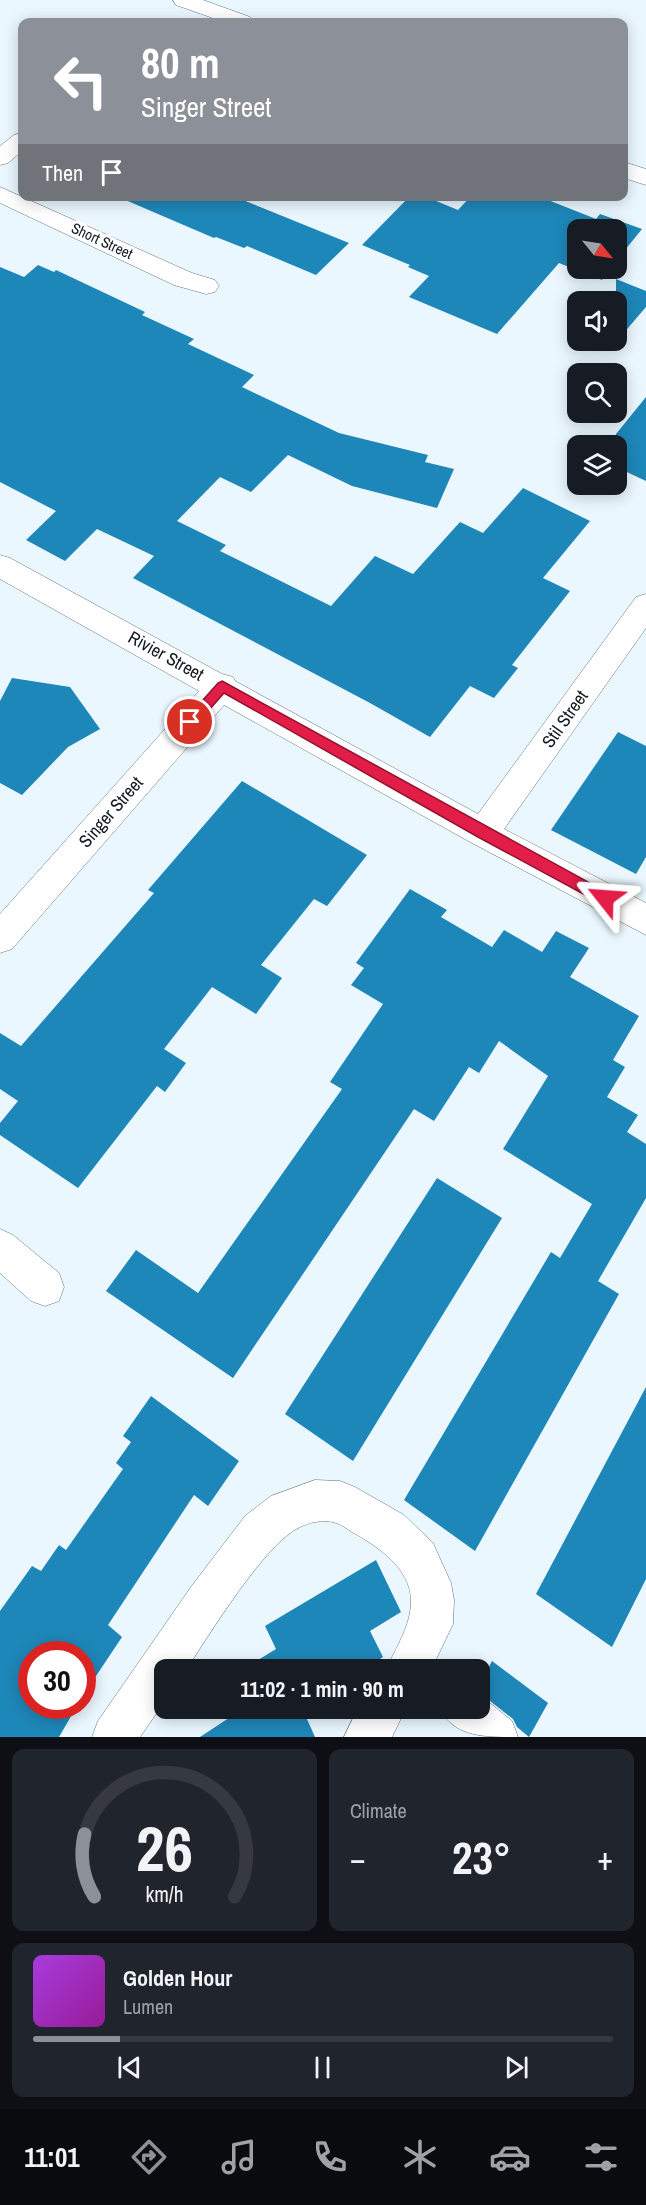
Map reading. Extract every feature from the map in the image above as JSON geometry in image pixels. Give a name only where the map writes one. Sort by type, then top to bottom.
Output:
[{"type":"street","points":[[190,5],[230,18]]},
{"type":"street","points":[[0,158],[18,143]]},
{"type":"street","points":[[628,171],[646,178]]},
{"type":"street","name":"Short Street","points":[[0,194],[183,279],[206,286]]},
{"type":"street","name":"Rivier Street","points":[[0,566],[222,686],[483,833],[646,920]]},
{"type":"street","name":"Stil Street","points":[[483,833],[646,605]]},
{"type":"street","name":"Singer Street","points":[[0,938],[222,686]]},
{"type":"street","points":[[0,1248],[45,1287]]},
{"type":"street","points":[[167,1659],[206,1602],[260,1531],[286,1511],[315,1501],[340,1502],[389,1530],[418,1557],[430,1583],[432,1608],[431,1624],[415,1659]]},
{"type":"street","points":[[114,1737],[154,1678]]},
{"type":"street","points":[[366,1737],[377,1719]]},
{"type":"street","points":[[474,1719],[496,1737]]},
{"type":"building","points":[[128,201],[245,201],[349,243],[316,275],[247,246],[244,248],[214,238]]},
{"type":"building","points":[[405,201],[436,201],[458,210],[466,201],[551,201],[596,219],[567,219],[567,266],[559,263],[497,334],[409,297],[429,276],[408,267],[410,265],[362,245]]},
{"type":"building","points":[[600,214],[614,219],[596,219]]},
{"type":"building","points":[[627,224],[642,229],[627,247]]},
{"type":"building","points":[[38,265],[54,272],[56,270],[145,312],[142,315],[194,339],[188,344],[254,375],[242,387],[339,433],[428,455],[425,462],[454,469],[437,508],[352,486],[288,455],[251,492],[220,477],[177,521],[226,545],[220,551],[331,606],[375,556],[413,574],[460,522],[483,533],[523,488],[590,521],[543,578],[570,591],[512,665],[518,668],[494,698],[470,686],[430,737],[133,578],[154,556],[97,529],[65,561],[26,540],[56,511],[0,482],[0,267],[24,277]]},
{"type":"building","points":[[616,279],[646,291],[646,307],[627,329],[627,291],[616,291]]},
{"type":"building","points":[[646,397],[646,481],[627,472],[627,435],[616,434]]},
{"type":"building","points":[[12,678],[70,687],[100,729],[68,747],[22,795],[0,783],[0,701]]},
{"type":"building","points":[[618,732],[646,746],[646,857],[636,874],[551,830]]},
{"type":"building","points":[[242,781],[367,855],[327,906],[314,899],[261,965],[282,978],[256,1014],[212,987],[164,1049],[186,1063],[165,1092],[157,1086],[78,1188],[0,1135],[0,1123],[18,1101],[0,1089],[0,1033],[21,1046],[154,893],[148,890]]},
{"type":"building","points":[[410,889],[447,910],[441,917],[492,947],[504,930],[542,952],[556,931],[589,948],[570,977],[639,1016],[613,1060],[625,1067],[607,1097],[638,1115],[627,1132],[646,1144],[646,1198],[598,1281],[619,1294],[475,1551],[404,1500],[551,1252],[560,1258],[592,1204],[503,1149],[548,1076],[499,1041],[479,1073],[469,1067],[434,1121],[414,1109],[233,1378],[106,1291],[136,1250],[198,1293],[342,1089],[330,1082],[383,1004],[351,985],[364,968],[356,963]]},
{"type":"building","points":[[437,1178],[502,1218],[353,1461],[285,1414]]},
{"type":"building","points":[[646,1387],[646,1579],[612,1647],[536,1594]]},
{"type":"building","points":[[151,1396],[239,1461],[208,1506],[194,1495],[108,1625],[122,1637],[96,1676],[96,1641],[18,1641],[18,1719],[69,1719],[59,1737],[0,1737],[0,1611],[32,1566],[41,1571],[59,1545],[66,1550],[123,1469],[116,1463],[131,1442],[123,1436]]},
{"type":"building","points":[[376,1560],[401,1612],[370,1631],[383,1657],[380,1659],[260,1659],[276,1649],[265,1626]]},
{"type":"building","points":[[492,1661],[548,1703],[529,1737],[517,1727],[513,1719],[490,1701],[490,1665]]},
{"type":"building","points":[[227,1719],[307,1719],[315,1737],[200,1737]]},
{"type":"route","points":[[190,722],[222,686],[483,833],[605,898]]}]
